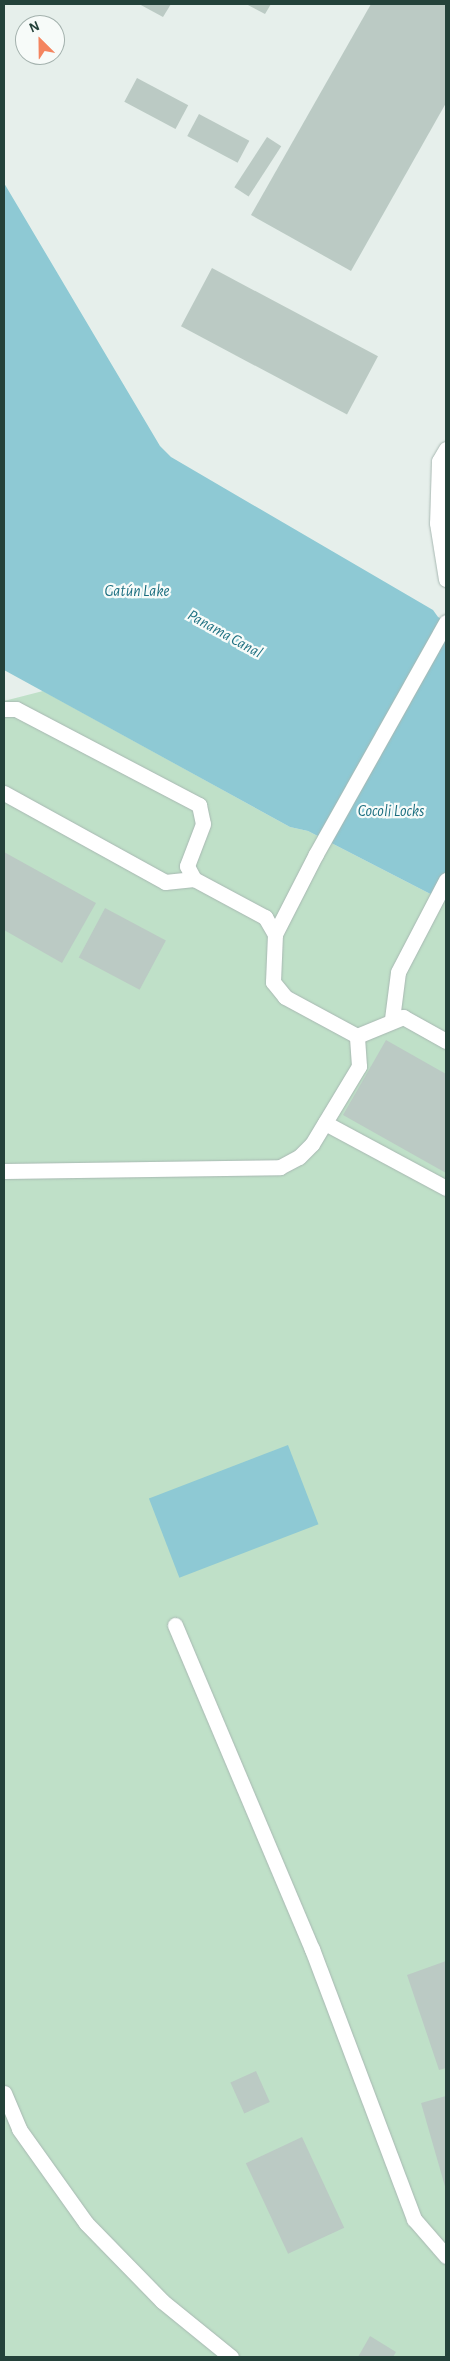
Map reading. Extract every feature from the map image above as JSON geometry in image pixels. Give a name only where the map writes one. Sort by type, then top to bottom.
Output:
[{"type":"lane","points":[[446,449],[439,461],[437,523],[446,579]]},
{"type":"lane","points":[[446,622],[316,854],[275,934],[273,982],[285,997],[357,1036],[379,1029],[392,1019],[403,1017],[446,1041]]},
{"type":"lane","points":[[4,709],[16,709],[199,805],[203,824],[187,866],[194,879],[264,917],[275,934]]},
{"type":"lane","points":[[4,793],[165,882],[194,879]]},
{"type":"lane","points":[[392,1019],[398,972],[446,880]]},
{"type":"lane","points":[[4,1171],[280,1167],[298,1157],[312,1144],[359,1066],[357,1036]]},
{"type":"lane","points":[[325,1123],[446,1188]]},
{"type":"lane","points":[[175,1625],[312,1949],[414,2219],[446,2256]]},
{"type":"lane","points":[[4,2093],[19,2129],[86,2223],[162,2301],[230,2357]]},
{"type":"green space","points":[[43,691],[290,827],[308,831],[446,902],[446,2357],[4,2357],[4,701]]},
{"type":"water","name":"Gatún Lake","points":[[4,183],[160,446],[171,457],[433,610],[438,617],[446,621],[446,902],[308,831],[290,827],[4,670]]},
{"type":"water","points":[[288,1445],[318,1524],[179,1578],[149,1498]]},
{"type":"building","points":[[139,4],[171,4],[163,17]]},
{"type":"building","points":[[246,4],[271,4],[265,14]]},
{"type":"building","points":[[371,4],[446,4],[446,103],[351,271],[251,215]]},
{"type":"building","points":[[137,78],[188,105],[176,129],[124,102]]},
{"type":"building","points":[[199,114],[249,141],[238,163],[187,136]]},
{"type":"building","points":[[267,137],[281,146],[249,197],[234,187]]},
{"type":"building","points":[[212,268],[378,356],[347,415],[181,326]]},
{"type":"building","points":[[4,852],[96,903],[62,963],[4,930]]},
{"type":"building","points":[[105,908],[166,940],[140,990],[79,957]]},
{"type":"building","points":[[386,1040],[446,1074],[446,1173],[343,1115]]},
{"type":"building","points":[[446,1961],[446,2068],[439,2070],[407,1975]]},
{"type":"building","points":[[256,2071],[270,2102],[244,2113],[230,2082]]},
{"type":"building","points":[[446,2096],[446,2190],[421,2103]]},
{"type":"building","points":[[302,2137],[344,2228],[288,2254],[246,2163]]},
{"type":"building","points":[[370,2336],[396,2352],[393,2357],[358,2357]]},
{"type":"water label","name":"Panama Canal","points":[[225,634]]},
{"type":"water label","name":"Cocoli Locks","points":[[391,811]]}]
